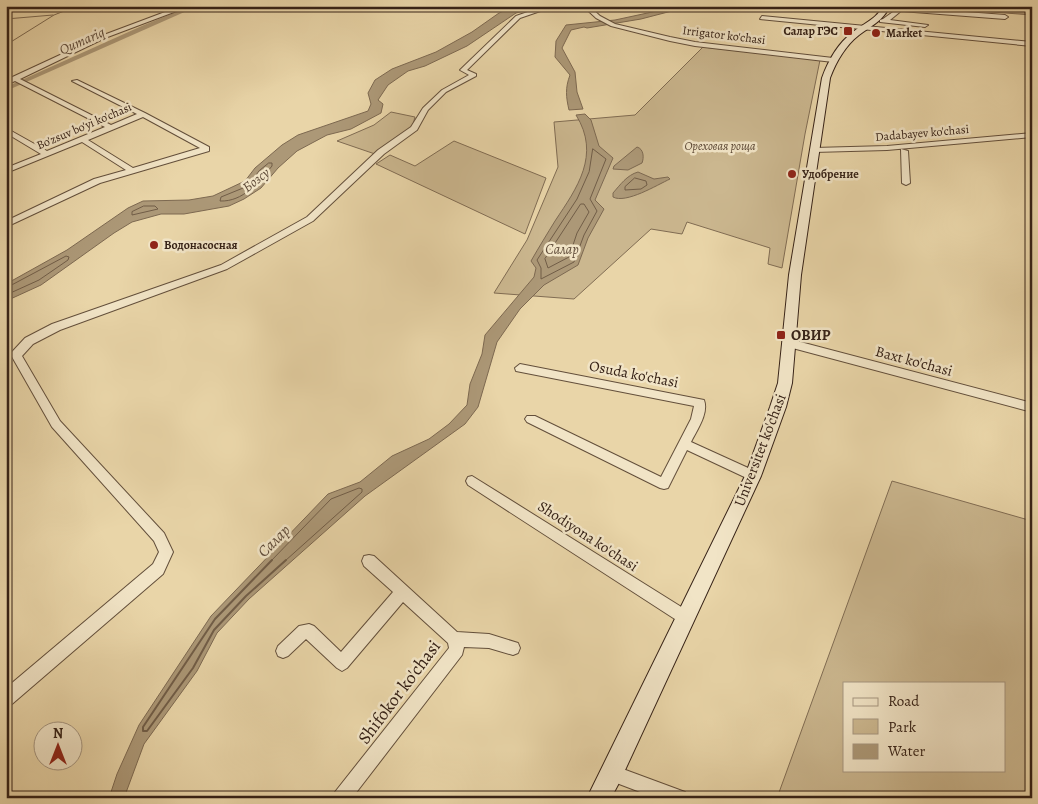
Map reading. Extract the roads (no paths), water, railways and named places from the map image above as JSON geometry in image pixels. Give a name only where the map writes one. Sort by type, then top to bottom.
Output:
[{"type":"main road","name":"Universitet ko'chasi","points":[[598,798],[612,773],[753,476],[785,383],[795,275],[826,78],[834,60],[854,35],[875,23],[887,7]]},
{"type":"street","points":[[6,83],[18,81],[100,39],[187,6]]},
{"type":"street","points":[[6,698],[158,569],[166,552],[159,537],[56,424],[16,355],[29,341],[56,327],[224,267],[310,219],[381,152],[414,128],[425,109],[444,91],[474,75],[463,70],[518,17],[552,6]]},
{"type":"street","name":"Irrigator ko'chasi","points":[[586,6],[613,25],[695,44],[834,60]]},
{"type":"street","points":[[875,23],[900,9],[1005,17]]},
{"type":"street","points":[[762,18],[925,25]]},
{"type":"street","points":[[875,23],[1032,44]]},
{"type":"street","points":[[100,39],[112,43]]},
{"type":"street","points":[[18,81],[110,127]]},
{"type":"street","points":[[6,224],[97,181],[206,149],[143,114],[75,81]]},
{"type":"street","name":"Bo'zsuv bo'yi ko'chasi","points":[[6,171],[143,114]]},
{"type":"street","points":[[6,130],[47,154]]},
{"type":"street","name":"Dadabayev ko'chasi","points":[[814,150],[887,148],[1032,135]]},
{"type":"street","points":[[82,139],[133,171]]},
{"type":"street","points":[[904,151],[906,183]]},
{"type":"street","name":"Baxt ko'chasi","points":[[788,343],[1032,408]]},
{"type":"street","name":"Osuda ko'chasi","points":[[520,368],[700,403],[697,419],[664,484],[532,419]]},
{"type":"street","points":[[685,444],[753,476]]},
{"type":"street","name":"Shodiyona ko'chasi","points":[[472,482],[686,618]]},
{"type":"street","name":"Shifokor ko'chasi","points":[[341,798],[457,650],[454,638],[369,561]]},
{"type":"street","points":[[283,651],[304,631],[309,631],[342,663],[404,591]]},
{"type":"street","points":[[454,638],[489,641],[513,648]]},
{"type":"street","points":[[612,773],[679,798]]},
{"type":"water","name":"Бозсу","points":[[516,6],[542,6],[516,13],[467,46],[425,66],[408,71],[388,85],[378,100],[383,104],[381,113],[351,129],[327,135],[297,151],[278,168],[261,188],[244,199],[229,206],[184,214],[161,214],[132,222],[41,285],[6,301],[6,284],[67,250],[128,208],[143,201],[189,200],[213,196],[245,181],[255,168],[282,145],[298,135],[368,111],[371,104],[368,93],[375,80],[392,69],[436,52],[472,32],[499,13]]},
{"type":"water","points":[[680,6],[691,6],[641,19],[571,30],[562,48],[575,72],[577,92],[583,109],[569,110],[566,92],[570,75],[555,57],[556,41],[566,25],[615,20]]},
{"type":"water","points":[[913,6],[961,6],[1032,12],[1032,15]]},
{"type":"water","name":"Салар","points":[[585,114],[591,120],[599,146],[613,158],[595,200],[604,209],[588,238],[578,265],[544,285],[520,309],[497,342],[478,407],[465,424],[365,496],[249,599],[217,633],[197,671],[144,744],[124,798],[109,798],[117,774],[139,725],[211,616],[328,494],[360,482],[392,456],[429,439],[449,424],[467,405],[470,384],[482,354],[485,335],[534,277],[536,268],[531,261],[578,184],[586,157],[586,144],[583,130],[576,115]]},
{"type":"water","points":[[637,147],[642,152],[642,163],[628,170],[613,169],[614,166]]},
{"type":"water","points":[[638,172],[654,179],[668,177],[670,179],[633,196],[626,198],[613,197],[613,193],[630,175]]},
{"type":"waterway","points":[[6,45],[54,15],[77,6]]},
{"type":"waterway","name":"Qumariq","points":[[6,89],[146,26],[196,6]]},
{"type":"waterway","points":[[6,19],[53,15]]},
{"type":"place","name":"Салар ГЭС","points":[[848,31]]},
{"type":"place","name":"Market","points":[[876,33]]},
{"type":"place","name":"Удобрение","points":[[792,174]]},
{"type":"place","name":"Водонасосная","points":[[154,245]]},
{"type":"place","name":"ОВИР","points":[[781,335]]},
{"type":"park label","name":"Ореховая роща","points":[[720,146]]}]
